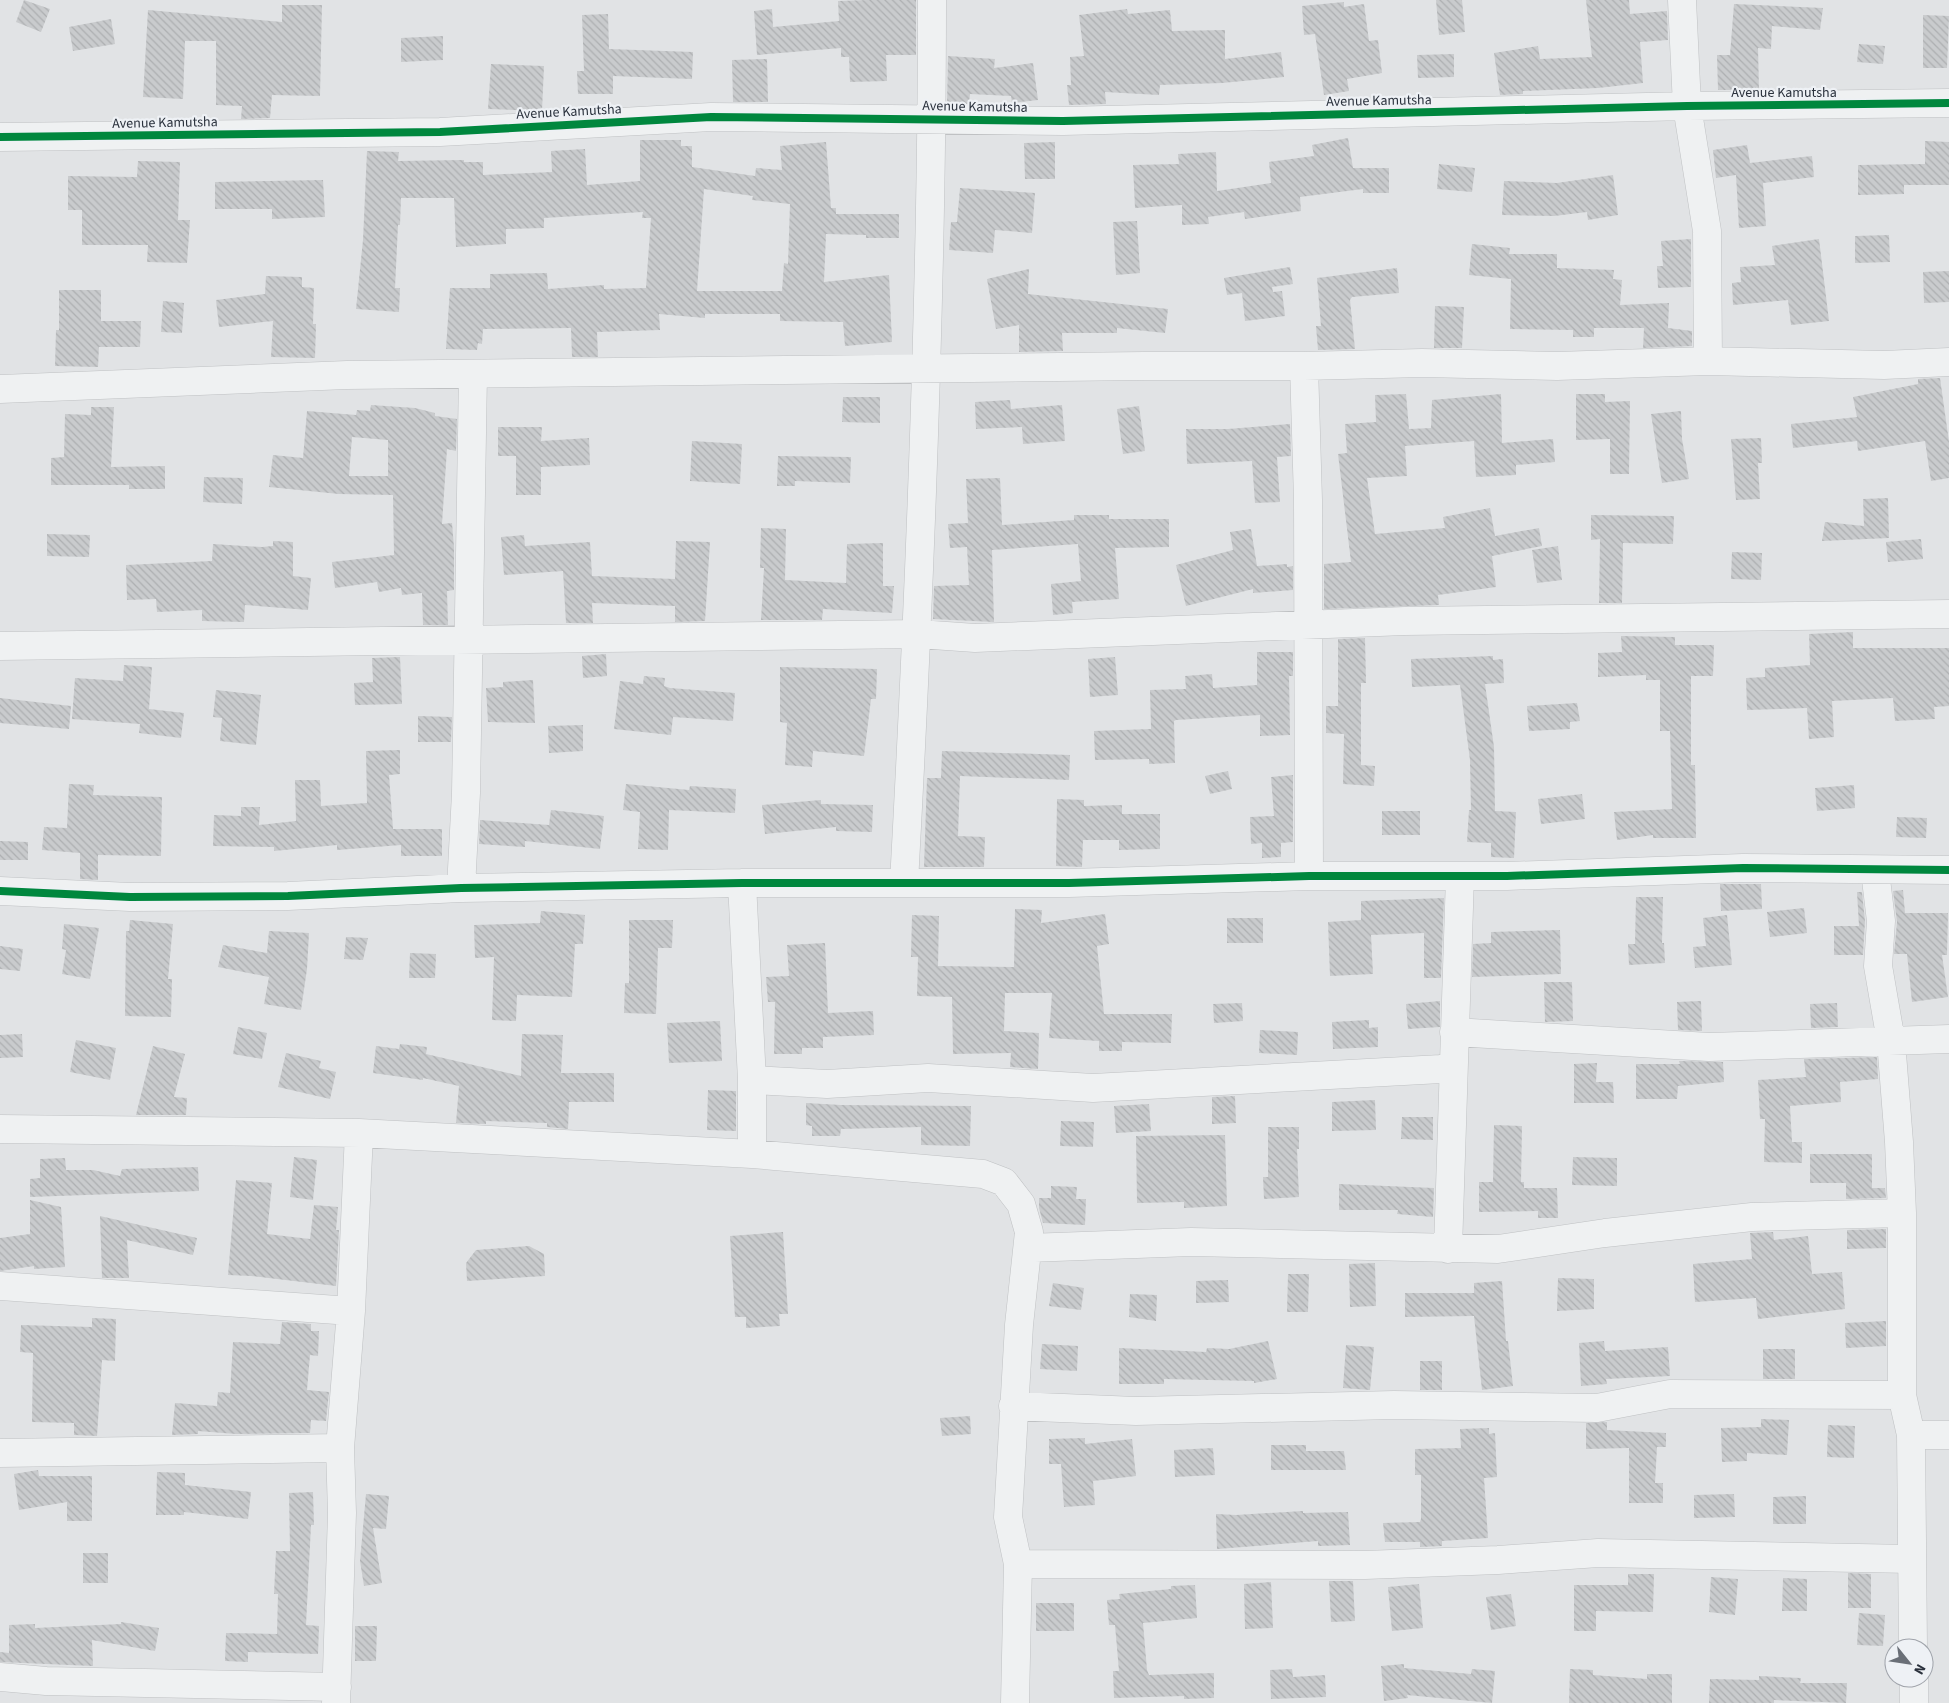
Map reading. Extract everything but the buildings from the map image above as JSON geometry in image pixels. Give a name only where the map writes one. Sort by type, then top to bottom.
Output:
[{"type":"street","points":[[904,883],[918,634],[927,368],[932,119],[932,0]]},
{"type":"street","points":[[1682,0],[1688,106],[1707,230],[1708,361]]},
{"type":"street","name":"Avenue Kamutsha","points":[[0,137],[440,132],[711,117],[1063,121],[1688,106],[1949,103]]},
{"type":"street","points":[[0,390],[347,375],[927,368],[1304,366],[1422,363],[1556,366],[1708,361],[1884,365],[1949,362]]},
{"type":"street","points":[[1304,366],[1308,500],[1309,876]]},
{"type":"street","points":[[461,888],[466,793],[467,641],[473,374]]},
{"type":"street","points":[[0,646],[918,634],[984,638],[1307,623],[1949,614]]},
{"type":"street","points":[[0,891],[140,897],[288,896],[461,888],[742,883],[1069,883],[1309,876],[1460,876],[1743,868],[1949,870]]},
{"type":"street","points":[[1875,870],[1881,920],[1878,966],[1891,1041],[1902,1213],[1902,1395],[1911,1435],[1913,1638]]},
{"type":"street","points":[[1448,1249],[1453,1127],[1452,1066],[1460,876]]},
{"type":"street","points":[[742,883],[752,1080],[752,1154]]},
{"type":"street","points":[[1454,1032],[1709,1047],[1949,1039]]},
{"type":"street","points":[[752,1080],[827,1084],[928,1078],[1093,1088],[1441,1069],[1452,1066]]},
{"type":"street","points":[[0,1129],[359,1133],[752,1154],[982,1174],[1004,1182],[1021,1204],[1030,1232],[1019,1324],[1008,1517],[1018,1564],[1015,1703]]},
{"type":"street","points":[[0,1677],[46,1681],[336,1695],[342,1514],[340,1448],[351,1311],[359,1133]]},
{"type":"street","points":[[1028,1248],[1190,1242],[1498,1249],[1605,1233],[1752,1217],[1902,1213]]},
{"type":"street","points":[[0,1286],[351,1311]]},
{"type":"street","points":[[1014,1406],[1136,1411],[1394,1405],[1597,1408],[1670,1394],[1902,1395]]},
{"type":"street","points":[[1911,1435],[1949,1435]]},
{"type":"street","points":[[0,1453],[340,1448]]},
{"type":"street","points":[[1018,1564],[1365,1565],[1498,1560],[1598,1553],[1912,1559]]},
{"type":"street","points":[[1914,1688],[1914,1703]]},
{"type":"cycle path","points":[[0,137],[440,132],[711,117],[1063,121],[1687,106],[1949,103]]},
{"type":"cycle path","points":[[0,891],[130,897],[288,896],[461,888],[742,883],[1069,883],[1309,876],[1507,876],[1743,868],[1949,870]]}]
